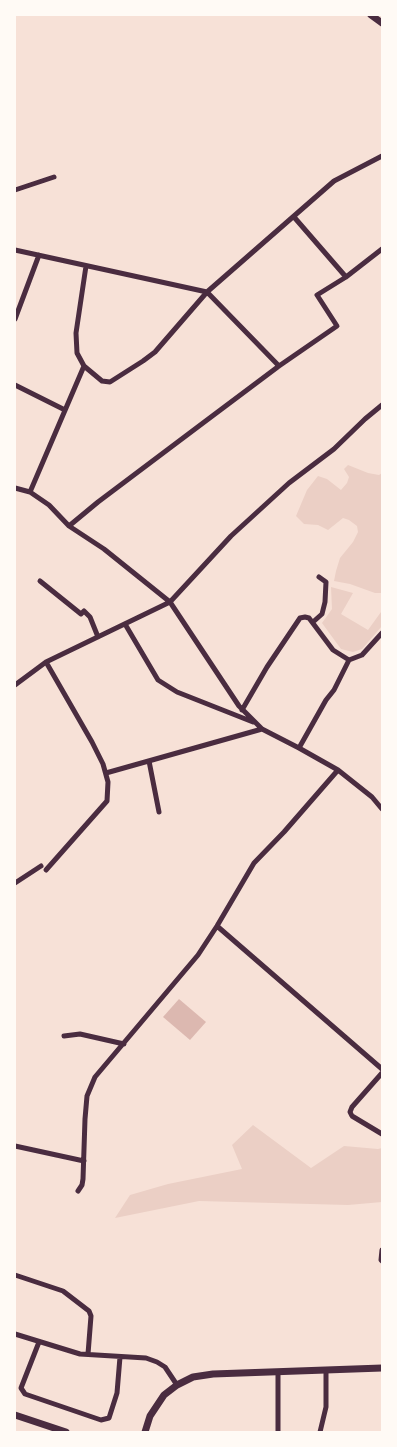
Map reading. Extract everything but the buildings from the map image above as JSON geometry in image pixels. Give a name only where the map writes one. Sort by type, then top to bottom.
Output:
[{"type":"street","points":[[371,15],[382,23]]},
{"type":"street","points":[[86,266],[76,333],[76,354],[84,366],[102,381],[110,382],[155,352],[207,292],[334,181],[382,156]]},
{"type":"street","points":[[15,190],[54,177]]},
{"type":"street","points":[[294,217],[346,277]]},
{"type":"street","points":[[69,526],[98,502],[279,366],[337,326],[318,294],[346,277],[382,249]]},
{"type":"street","points":[[15,250],[207,292],[279,366]]},
{"type":"street","points":[[15,319],[39,255]]},
{"type":"street","points":[[30,492],[84,366]]},
{"type":"street","points":[[15,385],[65,410]]},
{"type":"street","points":[[15,685],[46,662],[170,602],[231,536],[289,483],[334,449],[382,405]]},
{"type":"street","points":[[15,488],[30,492],[49,506],[69,526],[104,549],[170,602],[242,710],[256,724],[338,770],[372,798],[382,809]]},
{"type":"street","points":[[312,622],[322,614],[325,602],[326,582],[319,576]]},
{"type":"street","points":[[40,581],[81,614],[84,611],[90,617],[98,637]]},
{"type":"street","points":[[242,710],[267,666],[300,618],[309,618],[333,650],[349,660]]},
{"type":"street","points":[[125,624],[158,680],[177,692],[256,724]]},
{"type":"street","points":[[299,748],[326,700],[334,690],[349,660],[362,655],[382,633]]},
{"type":"street","points":[[46,662],[92,742],[103,764],[108,782],[106,801],[46,870]]},
{"type":"street","points":[[106,773],[262,729]]},
{"type":"street","points":[[149,761],[159,812]]},
{"type":"street","points":[[78,1191],[83,1179],[88,1096],[95,1078],[198,955],[254,863],[338,770]]},
{"type":"street","points":[[372,798],[382,802]]},
{"type":"street","points":[[15,882],[41,866]]},
{"type":"street","points":[[217,926],[382,1069]]},
{"type":"street","points":[[64,1036],[80,1034],[124,1044]]},
{"type":"street","points":[[382,1073],[352,1107],[350,1112],[352,1116],[382,1134]]},
{"type":"street","points":[[15,1146],[84,1161]]},
{"type":"street","points":[[382,1250],[382,1262]]},
{"type":"street","points":[[15,1274],[63,1291],[89,1311],[92,1316],[88,1354]]},
{"type":"street","points":[[15,1334],[80,1354],[146,1358],[158,1362],[165,1367],[177,1385]]},
{"type":"street","points":[[39,1342],[21,1388],[25,1394],[102,1420],[109,1418],[117,1393],[120,1357]]},
{"type":"street","points":[[145,1432],[150,1416],[164,1395],[177,1385],[204,1375],[382,1368]]},
{"type":"street","points":[[320,1432],[326,1408],[326,1371]]},
{"type":"street","points":[[278,1372],[278,1432]]},
{"type":"street","points":[[15,1415],[66,1432]]},
{"type":"shaded area","points":[[348,465],[368,473],[379,475],[382,473],[382,593],[375,593],[350,584],[334,581],[340,558],[353,542],[358,532],[357,526],[343,518],[328,530],[318,525],[304,524],[296,516],[307,490],[318,476],[327,479],[341,490],[349,477],[344,469]]},
{"type":"shaded area","points":[[331,587],[353,593],[341,614],[368,630],[382,613],[382,626],[362,649],[353,652],[341,649],[322,623],[332,609]]},
{"type":"shaded area","points":[[179,999],[206,1022],[190,1040],[163,1017]]},
{"type":"shaded area","points":[[253,1125],[311,1168],[344,1146],[382,1148],[382,1202],[348,1205],[199,1201],[115,1218],[130,1195],[168,1184],[242,1169],[232,1145]]}]
